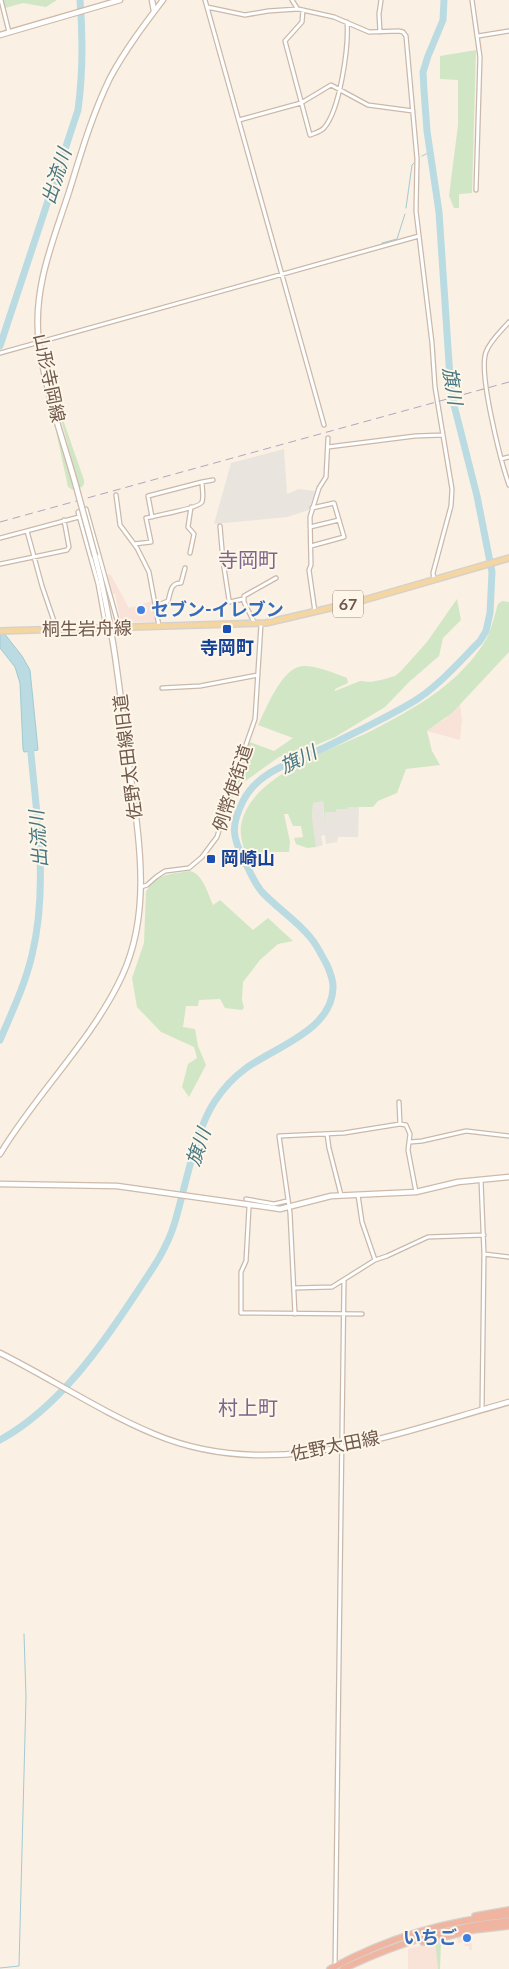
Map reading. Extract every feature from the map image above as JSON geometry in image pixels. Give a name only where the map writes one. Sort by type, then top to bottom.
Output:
[{"type":"highway","points":[[333,1968],[388,1942],[464,1918],[509,1910]]},
{"type":"highway","points":[[440,1926],[509,1915]]},
{"type":"highway","points":[[343,1969],[407,1943],[462,1928],[509,1921]]},
{"type":"highway","points":[[407,1943],[414,1944],[473,1930],[509,1926]]},
{"type":"main road","points":[[0,35],[120,0]]},
{"type":"main road","points":[[152,0],[154,13]]},
{"type":"main road","name":"山形寺岡線","points":[[112,628],[95,556],[45,374],[38,342],[38,308],[42,276],[86,135],[111,77],[129,46],[163,0]]},
{"type":"main road","name":"67","points":[[258,624],[315,612],[509,558]]},
{"type":"main road","name":"桐生岩舟線","points":[[2,631],[258,624]]},
{"type":"main road","name":"佐野太田線旧道","points":[[112,628],[137,833],[141,887]]},
{"type":"main road","points":[[0,1154],[114,992],[132,949],[140,911],[141,887]]},
{"type":"main road","points":[[0,1184],[99,1185],[280,1209],[341,1195],[416,1192],[458,1182],[509,1177]]},
{"type":"main road","name":"佐野太田線","points":[[0,1353],[154,1434],[216,1452],[252,1456],[279,1456],[320,1452],[509,1402]]},
{"type":"street","points":[[1,0],[9,32]]},
{"type":"street","points":[[205,0],[324,425]]},
{"type":"street","points":[[292,0],[298,9]]},
{"type":"street","points":[[380,32],[379,14],[381,0]]},
{"type":"street","points":[[472,0],[478,36],[480,82],[476,190]]},
{"type":"street","points":[[207,8],[245,15],[298,9],[334,17],[364,31],[399,31],[403,32],[406,36],[417,159],[416,211],[432,343],[435,387],[452,489],[452,499],[434,579]]},
{"type":"street","points":[[304,10],[302,22],[285,41],[310,135],[322,130],[327,124],[339,89],[347,46],[347,22]]},
{"type":"street","points":[[478,36],[509,31]]},
{"type":"street","points":[[238,120],[301,103],[329,85],[334,85],[368,105],[413,111]]},
{"type":"street","points":[[0,353],[419,236]]},
{"type":"street","points":[[509,322],[493,341],[485,357],[486,388],[501,459],[509,485]]},
{"type":"street","points":[[328,447],[406,437],[443,435]]},
{"type":"street","points":[[315,612],[309,570],[311,565],[310,527],[312,508],[319,488],[326,477],[328,438]]},
{"type":"street","points":[[501,459],[509,457]]},
{"type":"street","points":[[152,517],[148,496],[213,480]]},
{"type":"street","points":[[134,544],[151,542],[146,518],[199,505],[202,501],[202,482]]},
{"type":"street","points":[[116,495],[120,526],[134,544],[149,572],[159,627]]},
{"type":"street","points":[[311,546],[344,537],[334,503],[312,508]]},
{"type":"street","points":[[190,507],[188,527],[194,534],[190,553]]},
{"type":"street","points":[[86,509],[117,620],[112,628],[105,623],[98,584],[78,511],[86,509]]},
{"type":"street","points":[[0,538],[79,516]]},
{"type":"street","points":[[0,564],[68,548],[64,520]]},
{"type":"street","points":[[310,527],[339,520]]},
{"type":"street","points":[[220,526],[222,561],[229,602],[243,599],[245,595],[276,578]]},
{"type":"street","points":[[27,531],[42,586],[58,630]]},
{"type":"street","points":[[156,606],[168,601],[172,588],[177,583],[181,583],[185,568]]},
{"type":"street","points":[[243,599],[258,624]]},
{"type":"street","name":"例幣使街道","points":[[141,887],[165,871],[184,870],[193,866],[210,848],[217,837],[238,768],[256,719],[258,624]]},
{"type":"street","points":[[162,688],[200,686],[258,676]]},
{"type":"street","points":[[399,1102],[400,1124]]},
{"type":"street","points":[[295,1314],[289,1207],[279,1136],[359,1132],[400,1124],[408,1127],[410,1142],[408,1150],[416,1192]]},
{"type":"street","points":[[410,1142],[466,1131],[509,1136]]},
{"type":"street","points":[[327,1134],[341,1195]]},
{"type":"street","points":[[481,1180],[484,1235],[482,1410]]},
{"type":"street","points":[[358,1195],[362,1222],[375,1260]]},
{"type":"street","points":[[248,1200],[274,1204],[288,1201]]},
{"type":"street","points":[[249,1207],[246,1261],[241,1272],[241,1313],[362,1314]]},
{"type":"street","points":[[294,1288],[332,1287],[375,1260],[428,1237],[484,1235]]},
{"type":"street","points":[[484,1254],[509,1257]]},
{"type":"street","points":[[333,1968],[344,1280]]},
{"type":"shaded area","points":[[284,449],[287,494],[299,489],[315,491],[309,510],[287,517],[214,524],[231,463]]},
{"type":"shaded area","points":[[107,574],[111,575],[129,608],[152,601],[156,622],[121,622],[115,594],[113,594]]},
{"type":"shaded area","points":[[460,704],[462,720],[460,740],[427,731],[445,719]]},
{"type":"shaded area","points":[[323,800],[324,822],[325,812],[336,812],[336,809],[347,809],[347,807],[359,807],[358,837],[338,837],[337,842],[326,844],[325,835],[321,836],[323,845],[316,847],[312,817],[313,803]]},
{"type":"shaded area","points":[[471,1934],[472,1950],[469,1950],[469,1946],[465,1946],[464,1942],[458,1943],[457,1938]]},
{"type":"shaded area","points":[[435,1942],[438,1969],[408,1969],[408,1949]]},
{"type":"green space","points":[[3,0],[57,0],[46,7],[23,3],[5,8]]},
{"type":"green space","points":[[476,50],[472,193],[459,194],[459,208],[454,208],[449,196],[458,125],[458,80],[440,79],[440,56]]},
{"type":"green space","points":[[48,394],[73,487],[79,486],[54,394],[84,480],[82,487],[73,490],[68,487]]},
{"type":"green space","points":[[457,599],[461,620],[443,638],[439,656],[409,682],[385,707],[335,737],[307,749],[279,757],[244,782],[230,801],[250,742],[274,751],[293,738],[258,725],[276,689],[290,672],[297,667],[305,666],[321,669],[347,678],[348,683],[335,689],[335,691],[360,681],[370,682],[395,676],[427,642]]},
{"type":"green space","points":[[502,601],[509,602],[509,652],[452,713],[427,731],[432,751],[440,765],[406,769],[397,793],[378,801],[373,807],[348,807],[347,809],[336,809],[336,812],[325,812],[325,826],[323,801],[313,803],[312,817],[316,847],[307,848],[296,844],[294,838],[303,837],[301,826],[293,826],[288,814],[284,814],[290,842],[289,852],[276,852],[267,855],[267,859],[252,869],[242,842],[241,826],[247,808],[259,792],[294,766],[371,731],[415,707],[439,691],[464,669],[478,652],[489,634],[498,604]]},
{"type":"green space","points":[[190,871],[202,880],[213,905],[220,900],[253,930],[268,918],[293,941],[278,944],[260,960],[243,982],[242,1000],[244,1008],[242,1010],[225,1008],[220,999],[199,1000],[198,1006],[186,1006],[183,1027],[195,1029],[198,1046],[206,1065],[189,1097],[182,1087],[188,1064],[197,1058],[194,1047],[161,1032],[137,1007],[132,978],[144,943],[146,892],[160,878]]},
{"type":"green space","points":[[462,1936],[441,1943],[440,1969],[438,1969],[435,1942]]},
{"type":"water","points":[[0,628],[22,656],[30,670],[38,750],[24,752],[23,749],[20,683],[15,667],[0,648]]},
{"type":"waterway","name":"出流川","points":[[0,346],[78,110],[82,55],[80,0]]},
{"type":"waterway","name":"旗川","points":[[0,1440],[21,1427],[41,1411],[77,1375],[109,1334],[153,1268],[171,1234],[196,1144],[208,1113],[218,1097],[233,1079],[245,1069],[286,1045],[313,1026],[324,1014],[331,1001],[332,978],[313,940],[262,892],[239,850],[234,830],[236,817],[243,801],[259,781],[280,767],[328,746],[421,697],[456,666],[480,641],[486,631],[490,613],[492,572],[477,496],[454,405],[450,378],[439,212],[427,131],[424,90],[423,72],[443,20],[444,0]]},
{"type":"waterway","points":[[422,156],[430,152]]},
{"type":"waterway","points":[[406,208],[412,165],[414,163]]},
{"type":"waterway","points":[[382,243],[397,239],[405,214]]},
{"type":"waterway","name":"出流川","points":[[0,1040],[26,977],[37,929],[40,902],[40,849],[30,743]]},
{"type":"waterway","points":[[0,1968],[19,1966],[26,1697],[24,1634]]},
{"type":"railway","points":[[0,522],[509,382]]},
{"type":"place","name":"セブン-イレブン","points":[[141,610]]},
{"type":"place","name":"寺岡町","points":[[227,629]]},
{"type":"place","name":"岡崎山","points":[[211,859]]},
{"type":"place","name":"いちご","points":[[467,1938]]},
{"type":"district","name":"寺岡町","points":[[248,560]]},
{"type":"district","name":"村上町","points":[[248,1408]]}]
